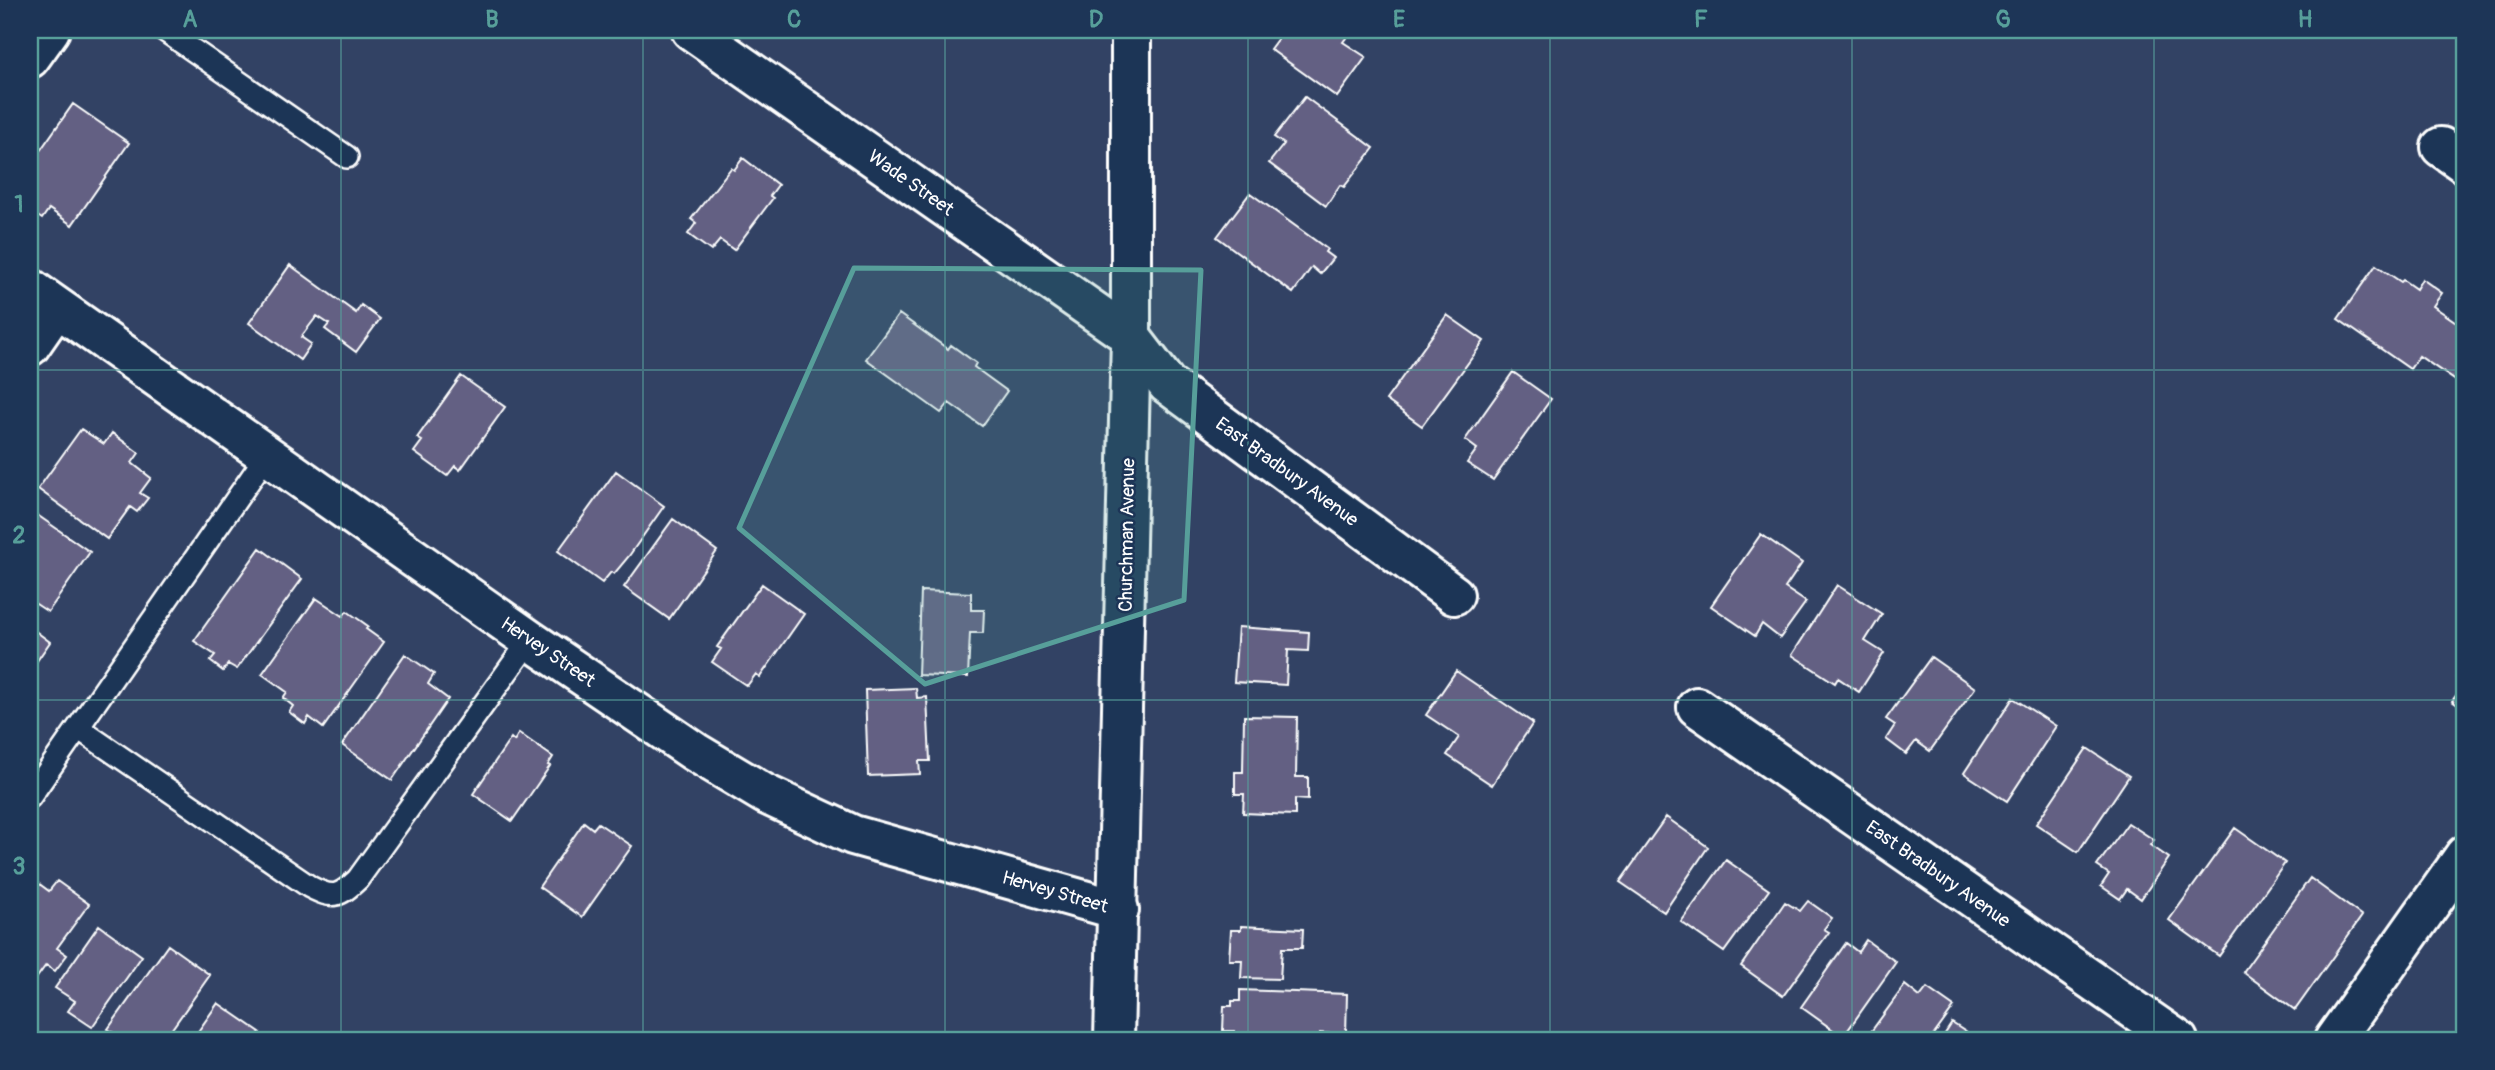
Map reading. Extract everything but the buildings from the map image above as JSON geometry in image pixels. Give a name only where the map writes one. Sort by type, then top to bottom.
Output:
[{"type":"street","points":[[30,58],[50,30]]},
{"type":"street","name":"Wade Street","points":[[691,30],[1131,337]]},
{"type":"street","name":"Churchman Avenue","points":[[1114,1040],[1131,337],[1131,30]]},
{"type":"street","points":[[30,346],[43,297]]},
{"type":"street","name":"Hervey Street","points":[[43,297],[530,640],[695,752],[765,794],[853,835],[1119,910]]},
{"type":"street","name":"East Bradbury Avenue","points":[[1131,337],[1167,384],[1454,595]]},
{"type":"street","name":"East Bradbury Avenue","points":[[1698,707],[2178,1040]]},
{"type":"street","points":[[2334,1040],[2465,855]]},
{"type":"lane","points":[[164,30],[347,157]]},
{"type":"lane","points":[[30,797],[267,455]]},
{"type":"lane","points":[[78,728],[310,887],[326,895],[342,894],[358,879],[530,640]]},
{"type":"highlighted area","points":[[854,268],[1201,270],[1184,600],[925,684],[739,528]]}]
